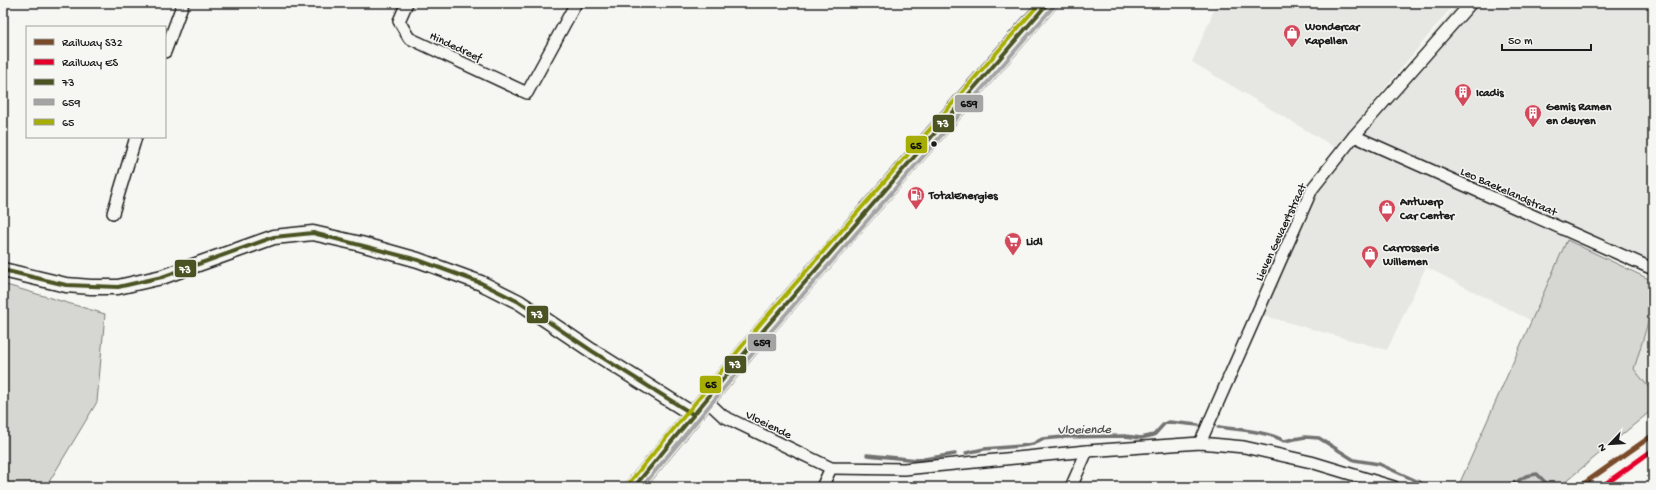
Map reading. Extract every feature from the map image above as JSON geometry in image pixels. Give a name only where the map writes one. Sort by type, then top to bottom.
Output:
[{"type":"main road","points":[[634,487],[767,326],[1048,3]]},
{"type":"street","points":[[166,49],[183,3]]},
{"type":"street","name":"Hindedreef","points":[[407,3],[399,21],[409,38],[527,93],[576,3]]},
{"type":"street","name":"Lieven Gevaertstraat","points":[[1200,443],[1312,189],[1354,136],[1471,3]]},
{"type":"street","name":"Leo Baekelandstraat","points":[[1354,136],[1653,269]]},
{"type":"street","points":[[112,213],[136,138]]},
{"type":"street","points":[[3,270],[66,285],[91,287],[118,286],[162,277],[274,237],[313,233],[361,244],[418,260],[494,289],[519,302],[592,351],[694,415]]},
{"type":"street","name":"Vloeiende","points":[[706,400],[723,416],[830,468],[904,469],[1087,450],[1200,443],[1244,447],[1311,462],[1394,487]]},
{"type":"street","points":[[1071,487],[1087,450]]},
{"type":"street","points":[[822,487],[830,468]]},
{"type":"shaded area","points":[[1217,3],[1455,3],[1336,148],[1192,62]]},
{"type":"shaded area","points":[[1458,3],[1653,3],[1653,277],[1567,240],[1532,321],[1426,267],[1387,350],[1261,315],[1260,279],[1338,149]]},
{"type":"shaded area","points":[[1567,240],[1653,281],[1653,306],[1634,369],[1653,393],[1653,409],[1559,487],[1458,487]]},
{"type":"shaded area","points":[[3,284],[105,314],[97,402],[46,487],[3,487]]},
{"type":"shaded area","points":[[1653,312],[1653,393],[1633,369]]},
{"type":"waterway","name":"Vloeiende","points":[[966,453],[984,449],[1021,446],[1033,444],[1042,439],[1064,437],[1125,436],[1141,438],[1154,435],[1164,424],[1169,422],[1198,425]]},
{"type":"waterway","name":"Vloeiende","points":[[1218,427],[1261,433],[1284,441],[1305,437],[1319,438],[1354,460],[1379,464],[1430,487]]},
{"type":"waterway","name":"Vloeiende","points":[[867,455],[918,460],[955,454]]},
{"type":"waterway","name":"Vloeiende","points":[[1508,487],[1526,476],[1537,474],[1550,487]]},
{"type":"rail line","name":"S32","points":[[1579,487],[1653,435]]},
{"type":"rail line","name":"ES","points":[[1601,487],[1653,450]]},
{"type":"transit line","name":"65","points":[[629,483],[762,322],[1040,3]]},
{"type":"transit line","name":"73","points":[[634,487],[767,326],[1048,3]]},
{"type":"transit line","name":"659","points":[[642,487],[772,330],[1053,7]]},
{"type":"transit line","name":"73","points":[[3,270],[66,285],[118,287],[162,277],[274,237],[313,233],[418,260],[481,283],[519,302],[592,351],[694,415]]},
{"type":"place","name":"Wondercar Kapellen","points":[[1292,48]]},
{"type":"place","name":"Icadis","points":[[1463,107]]},
{"type":"place","name":"Gemis Ramen en deuren","points":[[1533,128]]},
{"type":"place","name":"TotalEnergies","points":[[916,210]]},
{"type":"place","name":"Antwerp Car Center","points":[[1387,223]]},
{"type":"place","name":"Lidl","points":[[1013,256]]},
{"type":"place","name":"Carrosserie Willemen","points":[[1370,269]]}]
